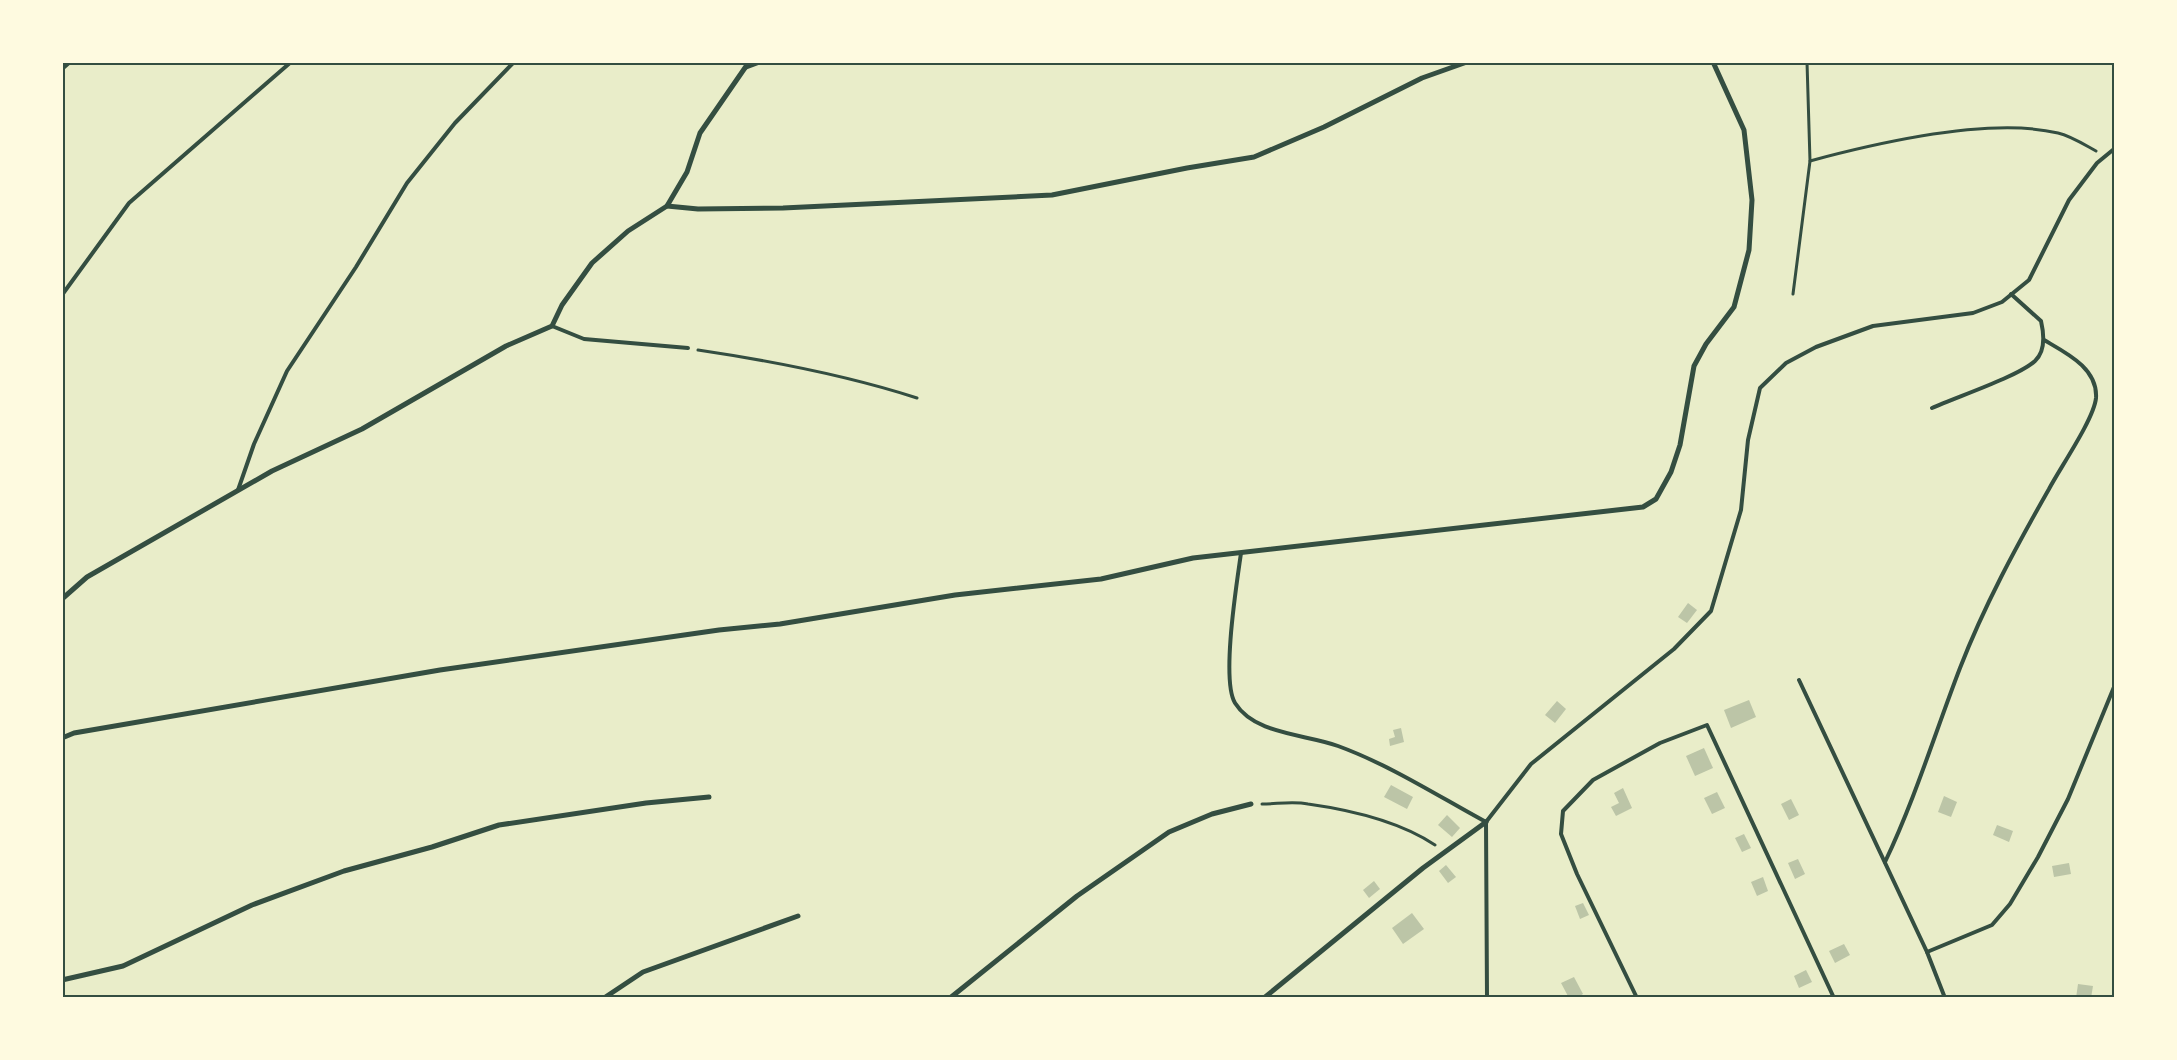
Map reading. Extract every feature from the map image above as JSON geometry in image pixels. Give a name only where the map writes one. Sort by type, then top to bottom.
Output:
[{"type":"street","points":[[62,599],[87,577],[272,471],[362,429],[506,346],[552,326],[562,305],[592,263],[628,231],[667,206],[687,172],[700,133],[749,62]]},
{"type":"street","points":[[667,206],[698,209],[783,208],[1052,195],[1187,168],[1254,158],[1324,127],[1422,78],[1467,62]]},
{"type":"street","points":[[62,738],[74,733],[431,671],[719,630],[780,624],[955,594],[1101,578],[1193,558],[1643,507],[1656,499],[1671,472],[1680,444],[1694,366],[1706,344],[1734,307],[1746,260],[1752,200],[1744,130],[1713,62]]},
{"type":"street","points":[[62,980],[123,966],[252,905],[344,870],[432,847],[500,825],[646,803],[708,797]]},
{"type":"street","points":[[950,998],[1078,896],[1169,832],[1212,814],[1251,804]]},
{"type":"street","points":[[1264,998],[1445,852],[1486,822]]},
{"type":"street","points":[[604,998],[643,972],[798,916]]},
{"type":"lane","points":[[62,70],[70,62]]},
{"type":"lane","points":[[62,295],[129,203],[291,62]]},
{"type":"lane","points":[[238,490],[254,444],[287,371],[356,267],[407,183],[455,122],[514,62]]},
{"type":"lane","points":[[743,69],[760,62]]},
{"type":"lane","points":[[1487,998],[1486,822],[1531,764],[1674,649],[1711,611],[1740,510],[1748,440],[1760,388],[1786,363],[1824,344],[1873,326],[1973,313],[2002,302],[2029,280],[2069,200],[2097,163],[2114,149]]},
{"type":"lane","points":[[1932,408],[2014,374],[2036,361],[2044,340],[2041,321],[2011,294]]},
{"type":"lane","points":[[552,326],[584,339],[688,348]]},
{"type":"lane","points":[[1886,862],[1910,806],[1960,668],[1987,605],[2019,541],[2085,424],[2096,400],[2095,383],[2089,372],[2066,353],[2044,340]]},
{"type":"lane","points":[[1241,553],[1231,635],[1230,688],[1234,702],[1244,714],[1260,724],[1337,746],[1390,770],[1486,822]]},
{"type":"lane","points":[[1799,680],[1928,952],[1944,998]]},
{"type":"lane","points":[[1928,952],[1956,942],[1992,924],[2010,904],[2038,857],[2068,798],[2114,688]]},
{"type":"lane","points":[[1638,998],[1577,874],[1564,842],[1561,834],[1563,811],[1592,780],[1660,743],[1707,726],[1834,998]]},
{"type":"path","points":[[1793,294],[1810,161],[1807,62]]},
{"type":"path","points":[[1810,161],[1854,149],[1939,134],[2011,128],[2059,133],[2106,156]]},
{"type":"path","points":[[688,348],[780,362],[917,398]]},
{"type":"path","points":[[1251,804],[1306,803],[1367,816],[1416,832],[1445,852]]},
{"type":"building","points":[[1688,603],[1697,610],[1687,623],[1678,617]]},
{"type":"building","points":[[1749,700],[1756,717],[1731,728],[1724,710]]},
{"type":"building","points":[[1557,701],[1566,709],[1555,723],[1545,715]]},
{"type":"building","points":[[1401,728],[1404,742],[1390,746],[1389,739],[1395,737],[1393,730]]},
{"type":"building","points":[[1704,748],[1713,768],[1695,776],[1686,756]]},
{"type":"building","points":[[1391,785],[1413,797],[1407,809],[1384,797]]},
{"type":"building","points":[[1623,788],[1632,808],[1616,816],[1611,807],[1619,803],[1614,793]]},
{"type":"building","points":[[1717,792],[1725,808],[1712,814],[1704,798]]},
{"type":"building","points":[[1944,796],[1957,802],[1951,817],[1938,812]]},
{"type":"building","points":[[1791,799],[1799,815],[1789,820],[1781,804]]},
{"type":"building","points":[[1447,815],[1460,828],[1452,837],[1438,825]]},
{"type":"building","points":[[1997,825],[2013,831],[2009,842],[1993,835]]},
{"type":"building","points":[[1744,834],[1751,848],[1742,852],[1735,838]]},
{"type":"building","points":[[1798,859],[1805,874],[1795,879],[1788,863]]},
{"type":"building","points":[[2069,863],[2071,874],[2054,877],[2052,866]]},
{"type":"building","points":[[1446,865],[1456,877],[1448,883],[1439,871]]},
{"type":"building","points":[[1763,877],[1768,891],[1757,896],[1751,882]]},
{"type":"building","points":[[1374,881],[1380,889],[1369,898],[1363,890]]},
{"type":"building","points":[[1583,903],[1589,915],[1580,919],[1575,906]]},
{"type":"building","points":[[1412,913],[1424,929],[1403,944],[1392,928]]},
{"type":"building","points":[[1844,944],[1850,955],[1835,963],[1829,951]]},
{"type":"building","points":[[1806,970],[1812,982],[1799,988],[1794,976]]},
{"type":"building","points":[[1574,977],[1583,994],[1577,998],[1569,998],[1561,983]]},
{"type":"building","points":[[2078,984],[2093,986],[2091,998],[2076,998]]}]
